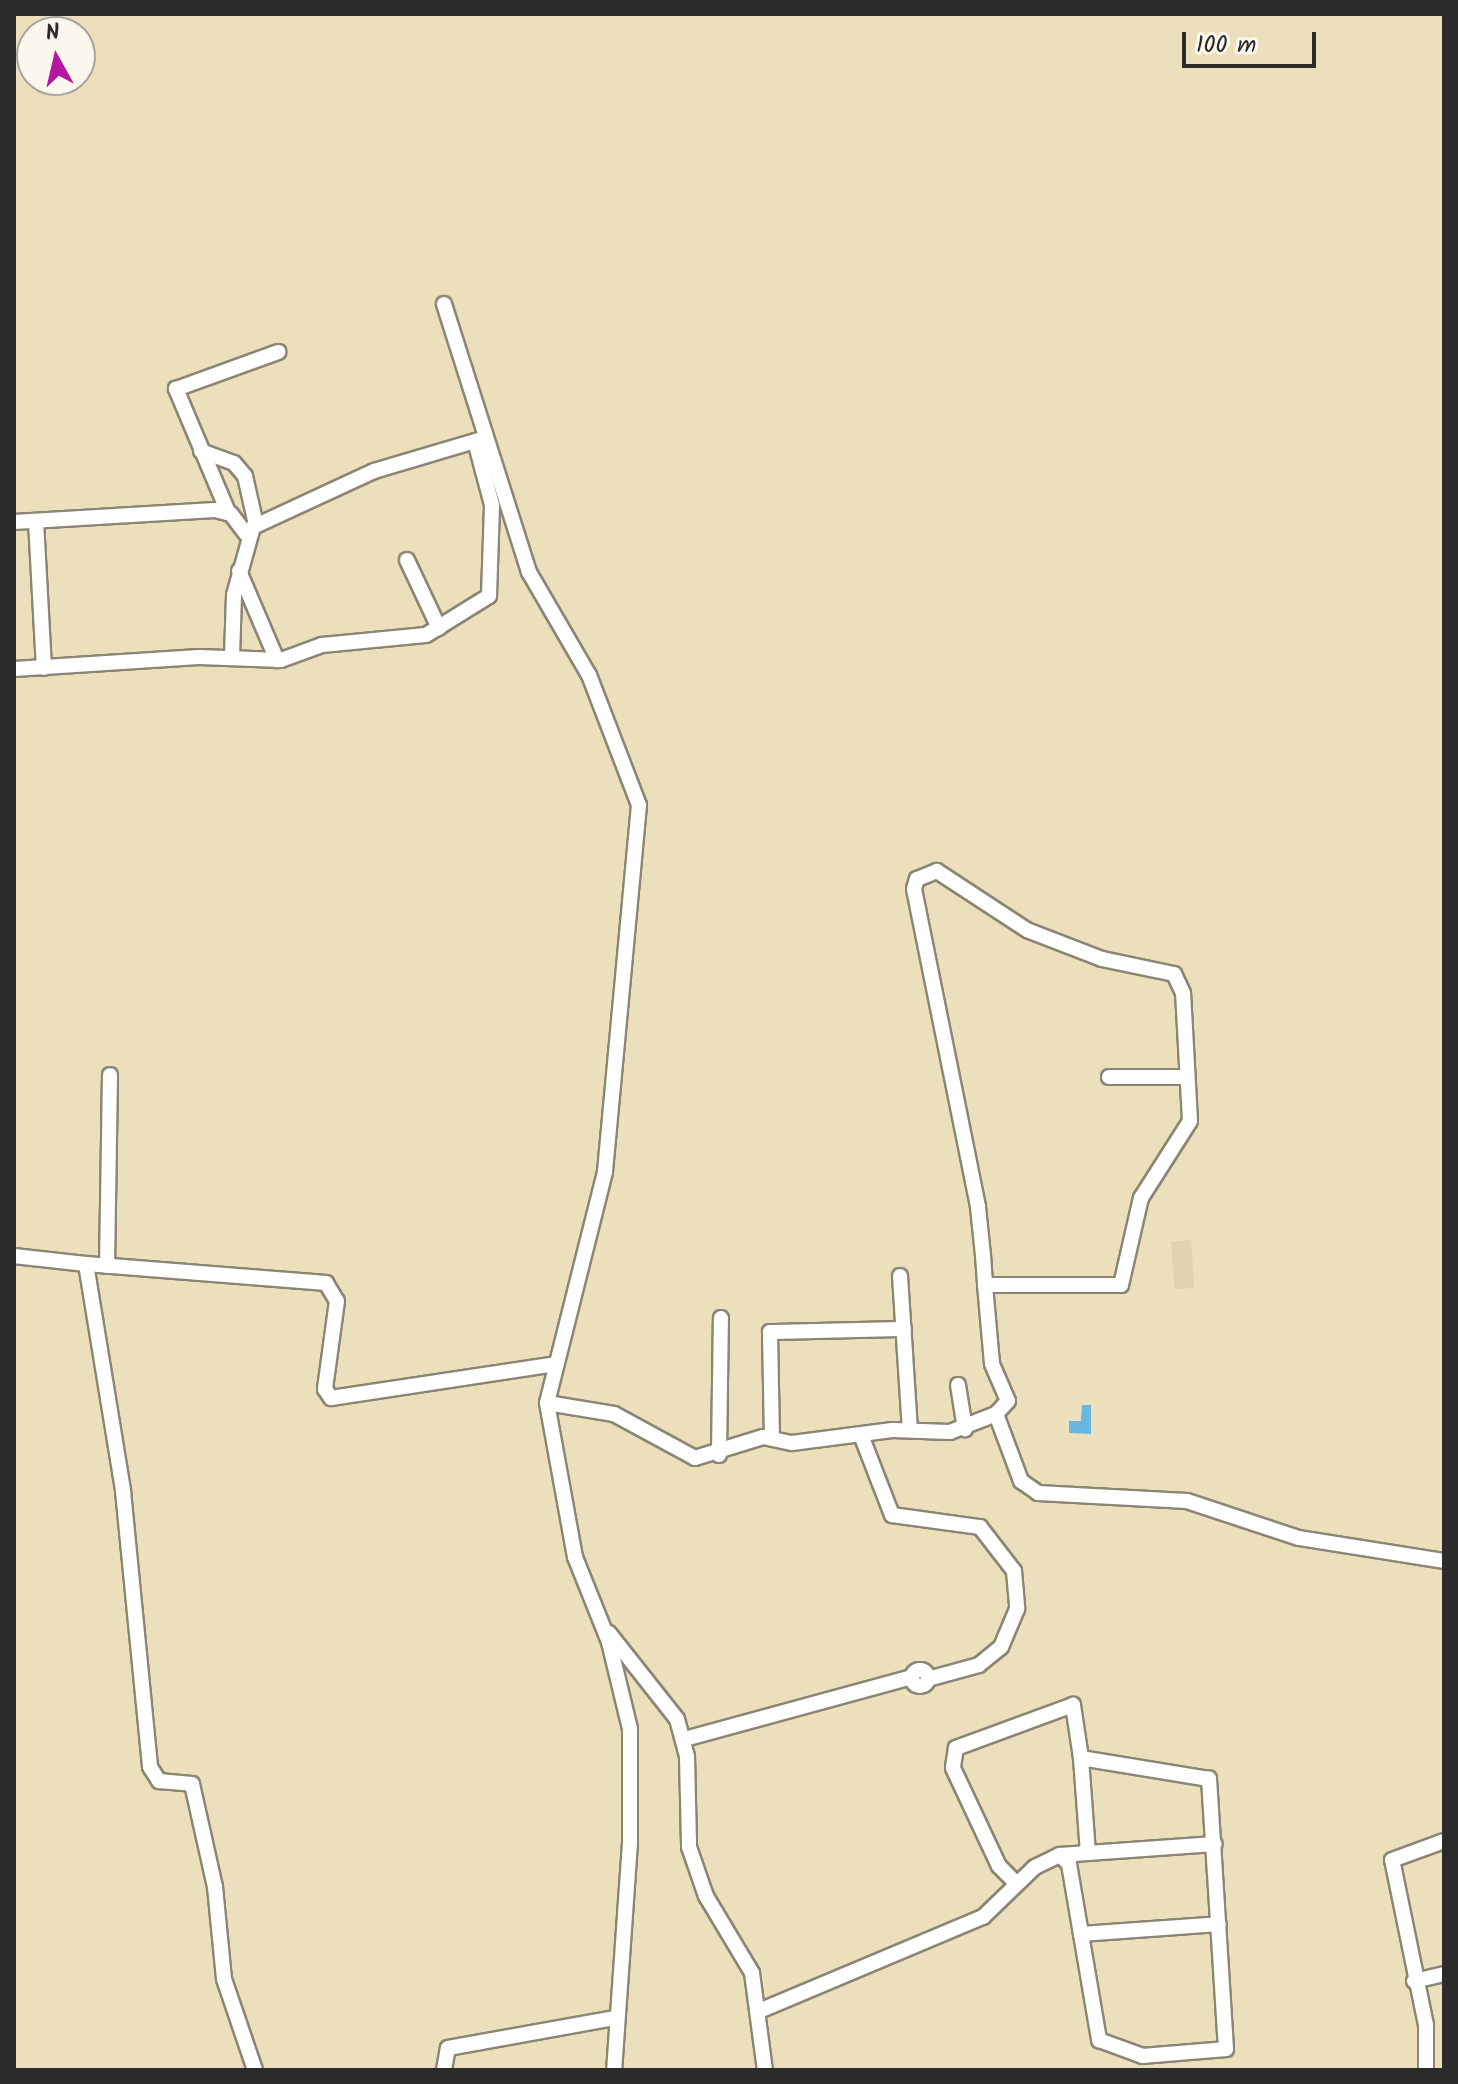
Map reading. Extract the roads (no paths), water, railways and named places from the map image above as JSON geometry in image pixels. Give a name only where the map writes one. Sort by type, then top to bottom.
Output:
[{"type":"street","points":[[444,304],[481,439],[529,572],[589,675],[639,805],[605,1172],[547,1403],[575,1557],[602,1625],[632,1760],[614,2070]]},
{"type":"street","points":[[251,530],[228,512],[176,389],[278,352]]},
{"type":"street","points":[[251,530],[374,471],[481,439]]},
{"type":"street","points":[[14,669],[232,656],[277,660],[322,645],[413,638],[439,628],[490,592],[492,505],[481,439]]},
{"type":"street","points":[[201,451],[234,463],[245,476],[251,530],[238,567],[232,656]]},
{"type":"street","points":[[14,522],[228,512]]},
{"type":"street","points":[[36,521],[44,668]]},
{"type":"street","points":[[407,560],[439,628]]},
{"type":"street","points":[[238,567],[277,660]]},
{"type":"street","points":[[547,1403],[614,1414],[685,1455],[719,1455],[772,1438],[792,1443],[910,1430],[965,1429],[996,1414],[1008,1401],[992,1364],[977,1198],[917,879],[937,871],[1040,936],[1102,959],[1174,974],[1183,993],[1187,1129],[1141,1198],[1121,1285],[985,1285]]},
{"type":"street","points":[[107,1266],[110,1075]]},
{"type":"street","points":[[1109,1077],[1187,1077]]},
{"type":"street","points":[[14,1256],[326,1283],[337,1301],[325,1389],[331,1398],[555,1364]]},
{"type":"street","points":[[86,1264],[123,1491],[150,1767],[159,1781],[192,1784],[215,1887],[224,1979],[255,2070]]},
{"type":"street","points":[[900,1276],[910,1430]]},
{"type":"street","points":[[719,1455],[721,1318]]},
{"type":"street","points":[[772,1438],[770,1332],[904,1329]]},
{"type":"street","points":[[958,1385],[965,1429]]},
{"type":"street","points":[[996,1414],[1021,1481],[1038,1493],[1187,1501],[1299,1538],[1444,1561]]},
{"type":"street","points":[[685,1739],[912,1677],[919,1686],[928,1679],[979,1665],[1001,1647],[1017,1609],[1014,1571],[980,1527],[892,1515],[861,1435]]},
{"type":"street","points":[[602,1625],[677,1719],[685,1739],[694,1868],[747,1963],[759,2011],[765,2070]]},
{"type":"street","points":[[1017,1884],[999,1866],[951,1753],[1068,1705],[1078,1713],[1088,1853]]},
{"type":"street","points":[[1060,1855],[1069,1864],[1096,2036],[1143,2063],[1226,2049],[1215,1791],[1199,1773],[1081,1758]]},
{"type":"street","points":[[1426,2070],[1426,2025],[1414,1981],[1392,1860],[1444,1841]]},
{"type":"street","points":[[759,2011],[971,1923],[1017,1884],[1060,1855],[1215,1844]]},
{"type":"street","points":[[1081,1934],[1219,1924]]},
{"type":"street","points":[[1414,1981],[1444,1974]]},
{"type":"street","points":[[444,2070],[454,2047],[615,2018]]},
{"type":"water","points":[[1082,1405],[1091,1405],[1091,1434],[1069,1433],[1069,1421],[1081,1421]]}]
